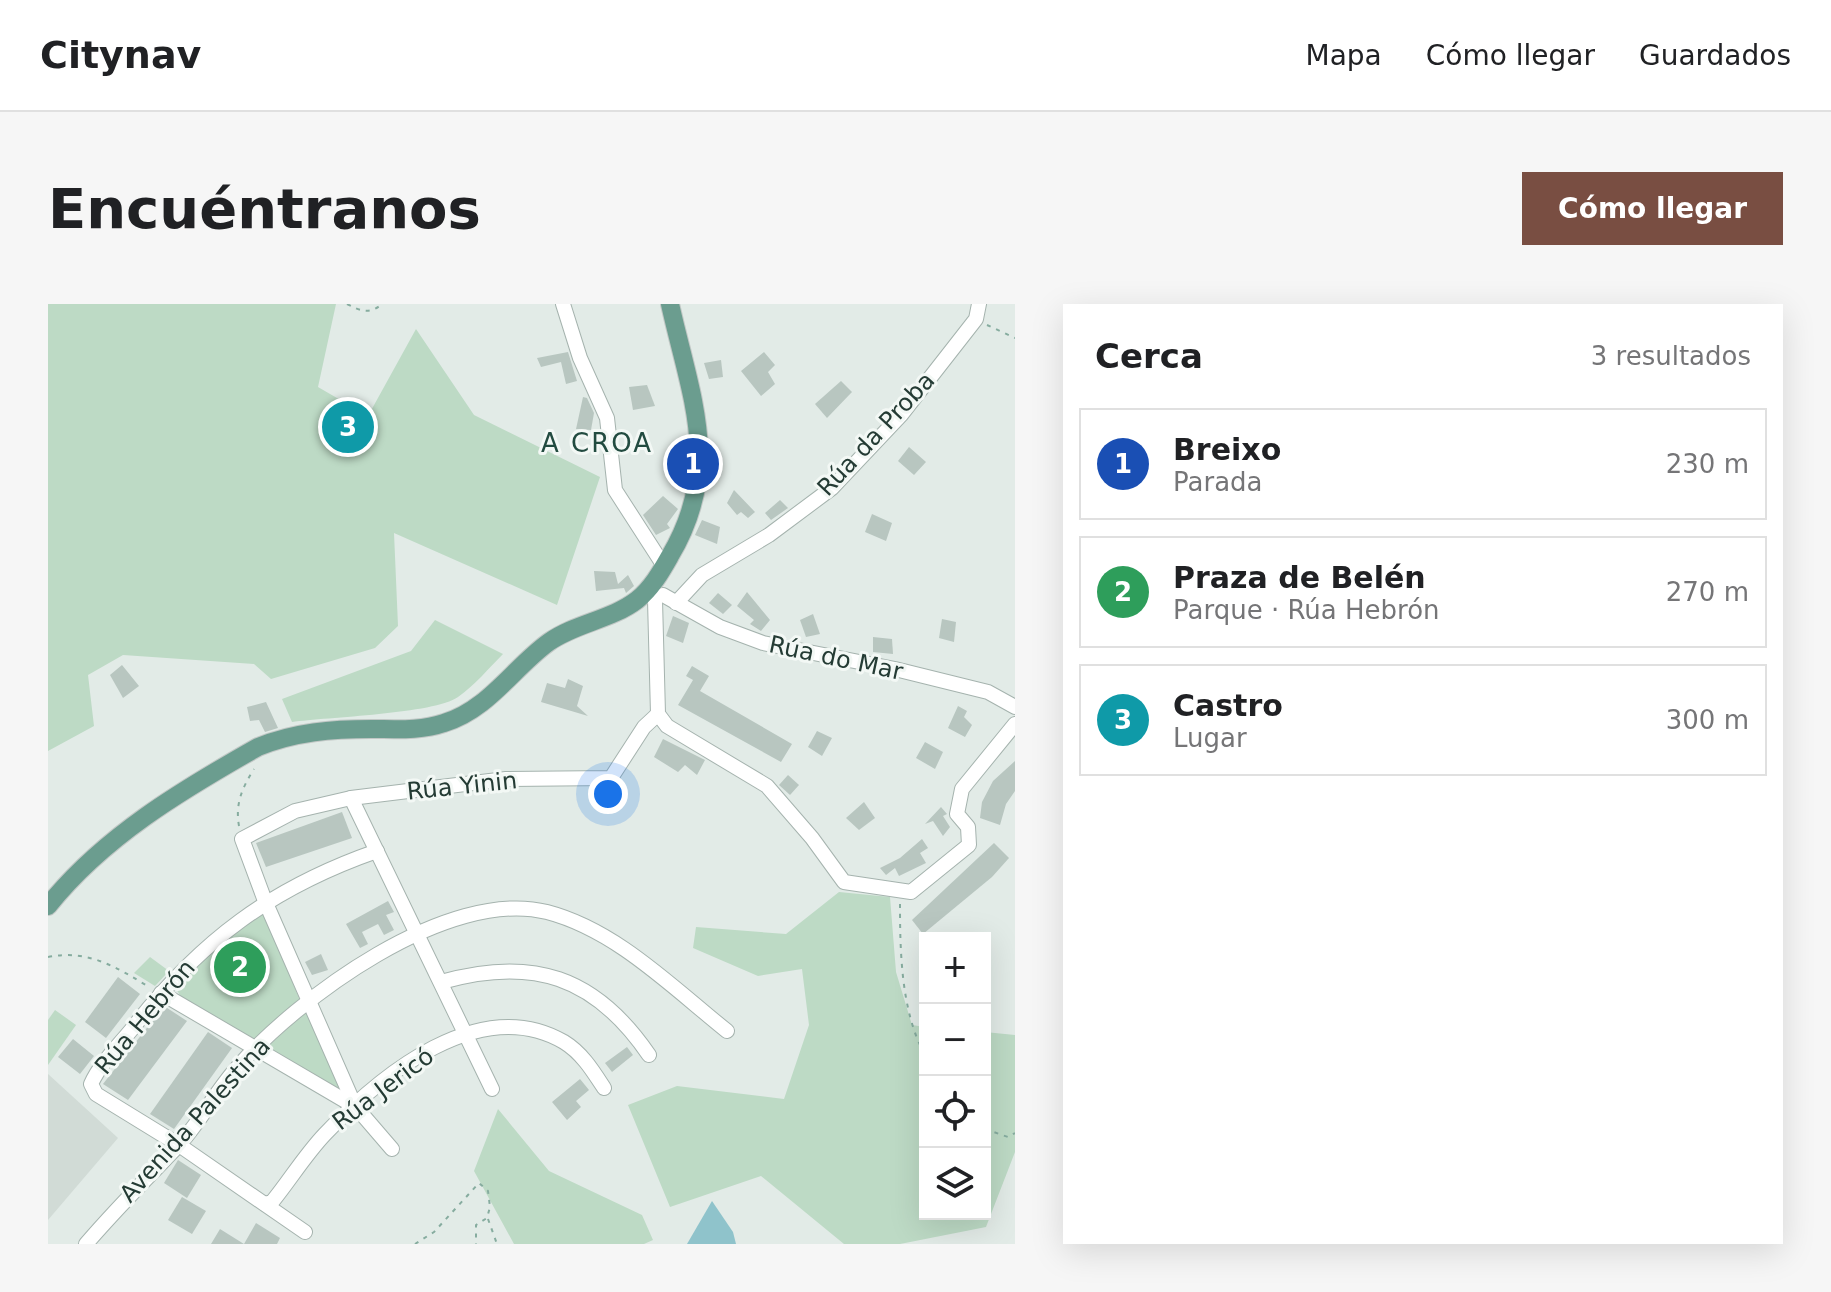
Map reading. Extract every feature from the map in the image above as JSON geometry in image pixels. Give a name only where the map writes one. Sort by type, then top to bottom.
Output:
[{"type":"main road","points":[[48,906],[71,877],[112,840],[258,747],[281,738],[317,732],[417,728],[445,723],[476,706],[548,642],[660,590],[691,517],[701,461],[670,304]]},
{"type":"street","points":[[563,304],[580,358],[607,418],[615,490],[660,590],[658,714],[667,726],[767,786],[812,838],[844,882],[911,892],[969,845],[968,827],[957,814],[962,789],[1015,724]]},
{"type":"street","name":"Rúa da Proba","points":[[660,590],[702,575],[769,535],[832,488],[901,415],[978,312]]},
{"type":"street","name":"Rúa do Mar","points":[[660,590],[720,627],[763,643],[941,680],[988,692],[1015,707]]},
{"type":"street","name":"Rúa Yinin","points":[[242,839],[295,811],[351,798],[506,779],[611,778],[644,727],[658,714]]},
{"type":"street","points":[[351,798],[492,1089]]},
{"type":"street","points":[[242,839],[265,901],[355,1106],[392,1149]]},
{"type":"street","name":"Rúa Hebrón","points":[[179,1145],[96,1094],[91,1084],[161,993],[208,944],[265,901],[331,866],[377,851]]},
{"type":"street","name":"Avenida Palestina","points":[[86,1244],[179,1145],[236,1069],[310,1003],[416,933],[485,909],[545,911],[599,931],[727,1031]]},
{"type":"street","points":[[441,982],[479,971],[530,970],[574,984],[604,1003],[632,1030],[649,1055]]},
{"type":"street","points":[[161,993],[355,1106]]},
{"type":"street","name":"Rúa Jericó","points":[[265,1204],[272,1202],[323,1136],[355,1106],[413,1061],[465,1034],[511,1025],[541,1032],[565,1043],[585,1060],[604,1088]]},
{"type":"street","points":[[179,1145],[305,1232]]},
{"type":"path","points":[[347,304],[362,312],[374,311],[382,304]]},
{"type":"path","points":[[978,312],[1015,338]]},
{"type":"path","points":[[242,839],[237,806],[242,788],[254,769]]},
{"type":"path","points":[[900,890],[900,948],[919,1036]]},
{"type":"path","points":[[48,957],[70,953],[95,957],[161,993]]},
{"type":"path","points":[[991,1131],[1008,1137],[1015,1133]]},
{"type":"path","points":[[415,1244],[434,1232],[479,1183],[488,1191],[490,1207],[487,1218],[497,1244]]},
{"type":"path","points":[[476,1244],[476,1225],[487,1218]]},
{"type":"shaded area","points":[[48,1074],[118,1138],[48,1220]]},
{"type":"green space","points":[[48,304],[336,304],[318,387],[368,416],[416,329],[474,415],[600,477],[557,605],[394,533],[398,626],[375,648],[271,679],[254,664],[123,655],[88,675],[94,726],[48,751]]},
{"type":"green space","points":[[435,620],[503,654],[458,697],[445,703],[404,711],[292,722],[282,699],[411,651]]},
{"type":"green space","points":[[839,892],[890,897],[896,972],[912,1025],[919,1026],[919,1220],[989,1220],[986,1227],[900,1244],[844,1244],[761,1176],[670,1207],[628,1105],[677,1086],[784,1099],[809,1025],[802,969],[758,976],[693,948],[696,927],[786,934]]},
{"type":"green space","points":[[263,914],[267,917],[300,1001],[257,1041],[182,999],[174,985],[211,949]]},
{"type":"green space","points":[[150,957],[169,971],[155,986],[134,973]]},
{"type":"green space","points":[[55,1010],[76,1025],[48,1065],[48,1020]]},
{"type":"green space","points":[[307,1011],[344,1095],[266,1048]]},
{"type":"green space","points":[[991,1033],[1015,1035],[1015,1152],[991,1214]]},
{"type":"green space","points":[[498,1109],[549,1171],[642,1215],[653,1240],[644,1244],[514,1244],[474,1171]]},
{"type":"water","points":[[712,1201],[733,1232],[736,1244],[687,1244]]},
{"type":"building","points":[[568,352],[577,381],[566,384],[561,362],[541,367],[537,358]]},
{"type":"building","points":[[764,352],[775,365],[768,372],[775,384],[761,396],[741,371]]},
{"type":"building","points":[[721,360],[723,377],[709,379],[704,363]]},
{"type":"building","points":[[841,381],[852,392],[827,418],[815,404]]},
{"type":"building","points":[[647,385],[655,406],[633,410],[629,387]]},
{"type":"building","points":[[583,397],[587,398],[594,413],[591,430],[576,429]]},
{"type":"building","points":[[909,447],[926,462],[914,475],[898,461]]},
{"type":"building","points":[[734,490],[755,512],[748,518],[741,512],[737,515],[727,503]]},
{"type":"building","points":[[663,496],[678,509],[667,524],[670,528],[656,535],[643,515]]},
{"type":"building","points":[[780,500],[788,508],[771,520],[765,513]]},
{"type":"building","points":[[872,514],[892,523],[886,541],[865,532]]},
{"type":"building","points":[[702,520],[720,527],[717,544],[695,535]]},
{"type":"building","points":[[594,571],[615,572],[618,584],[628,575],[634,586],[626,593],[624,588],[596,591]]},
{"type":"building","points":[[747,592],[770,620],[761,631],[750,624],[754,620],[737,606]]},
{"type":"building","points":[[718,593],[732,605],[723,614],[709,603]]},
{"type":"building","points":[[813,614],[820,634],[806,637],[800,620]]},
{"type":"building","points":[[673,616],[689,623],[683,643],[666,636]]},
{"type":"building","points":[[942,619],[956,622],[954,642],[939,638]]},
{"type":"building","points":[[873,637],[892,639],[893,654],[873,652]]},
{"type":"building","points":[[122,665],[139,686],[123,698],[110,675]]},
{"type":"building","points":[[692,666],[709,676],[700,691],[792,744],[781,762],[678,705],[693,680],[686,676]]},
{"type":"building","points":[[568,679],[583,686],[577,706],[588,716],[541,702],[547,683],[565,688]]},
{"type":"building","points":[[266,702],[278,728],[265,732],[259,720],[250,721],[247,707]]},
{"type":"building","points":[[958,706],[967,711],[964,717],[972,725],[965,737],[948,728]]},
{"type":"building","points":[[817,731],[832,738],[822,756],[808,747]]},
{"type":"building","points":[[663,739],[705,760],[697,775],[685,765],[678,772],[654,757]]},
{"type":"building","points":[[925,742],[943,752],[935,769],[916,758]]},
{"type":"building","points":[[1015,761],[1015,791],[1006,804],[1000,825],[980,818],[982,802],[993,781]]},
{"type":"building","points":[[788,775],[799,785],[790,795],[779,785]]},
{"type":"building","points":[[864,802],[875,818],[859,830],[846,818]]},
{"type":"building","points":[[941,807],[947,814],[943,816],[950,827],[943,836],[933,821],[925,824]]},
{"type":"building","points":[[342,812],[352,838],[266,867],[256,843]]},
{"type":"building","points":[[922,839],[928,848],[920,853],[926,863],[899,876],[895,868],[886,875],[880,868],[900,858]]},
{"type":"building","points":[[994,843],[1009,858],[992,877],[925,932],[921,932],[912,920]]},
{"type":"building","points":[[388,901],[394,912],[386,915],[394,930],[384,935],[378,924],[362,932],[368,944],[360,948],[346,924]]},
{"type":"building","points":[[321,954],[328,970],[312,975],[305,962]]},
{"type":"building","points":[[118,977],[140,994],[106,1038],[85,1022]]},
{"type":"building","points":[[164,1006],[187,1021],[128,1100],[103,1084]]},
{"type":"building","points":[[208,1032],[232,1048],[174,1129],[150,1114]]},
{"type":"building","points":[[73,1039],[94,1056],[80,1074],[58,1057]]},
{"type":"building","points":[[627,1047],[633,1055],[612,1072],[605,1063]]},
{"type":"building","points":[[580,1079],[589,1090],[576,1101],[581,1107],[567,1120],[552,1102]]},
{"type":"building","points":[[178,1160],[201,1175],[187,1198],[164,1183]]},
{"type":"building","points":[[182,1197],[206,1211],[192,1234],[168,1220]]},
{"type":"building","points":[[256,1223],[280,1238],[277,1244],[244,1244]]},
{"type":"building","points":[[220,1229],[244,1244],[211,1244]]},
{"type":"place","name":"Castro","points":[[348,427]]},
{"type":"place","name":"Breixo","points":[[693,464]]},
{"type":"place","name":"Praza de Belén","points":[[240,967]]},
{"type":"district","name":"A CROA","points":[[597,443]]}]
